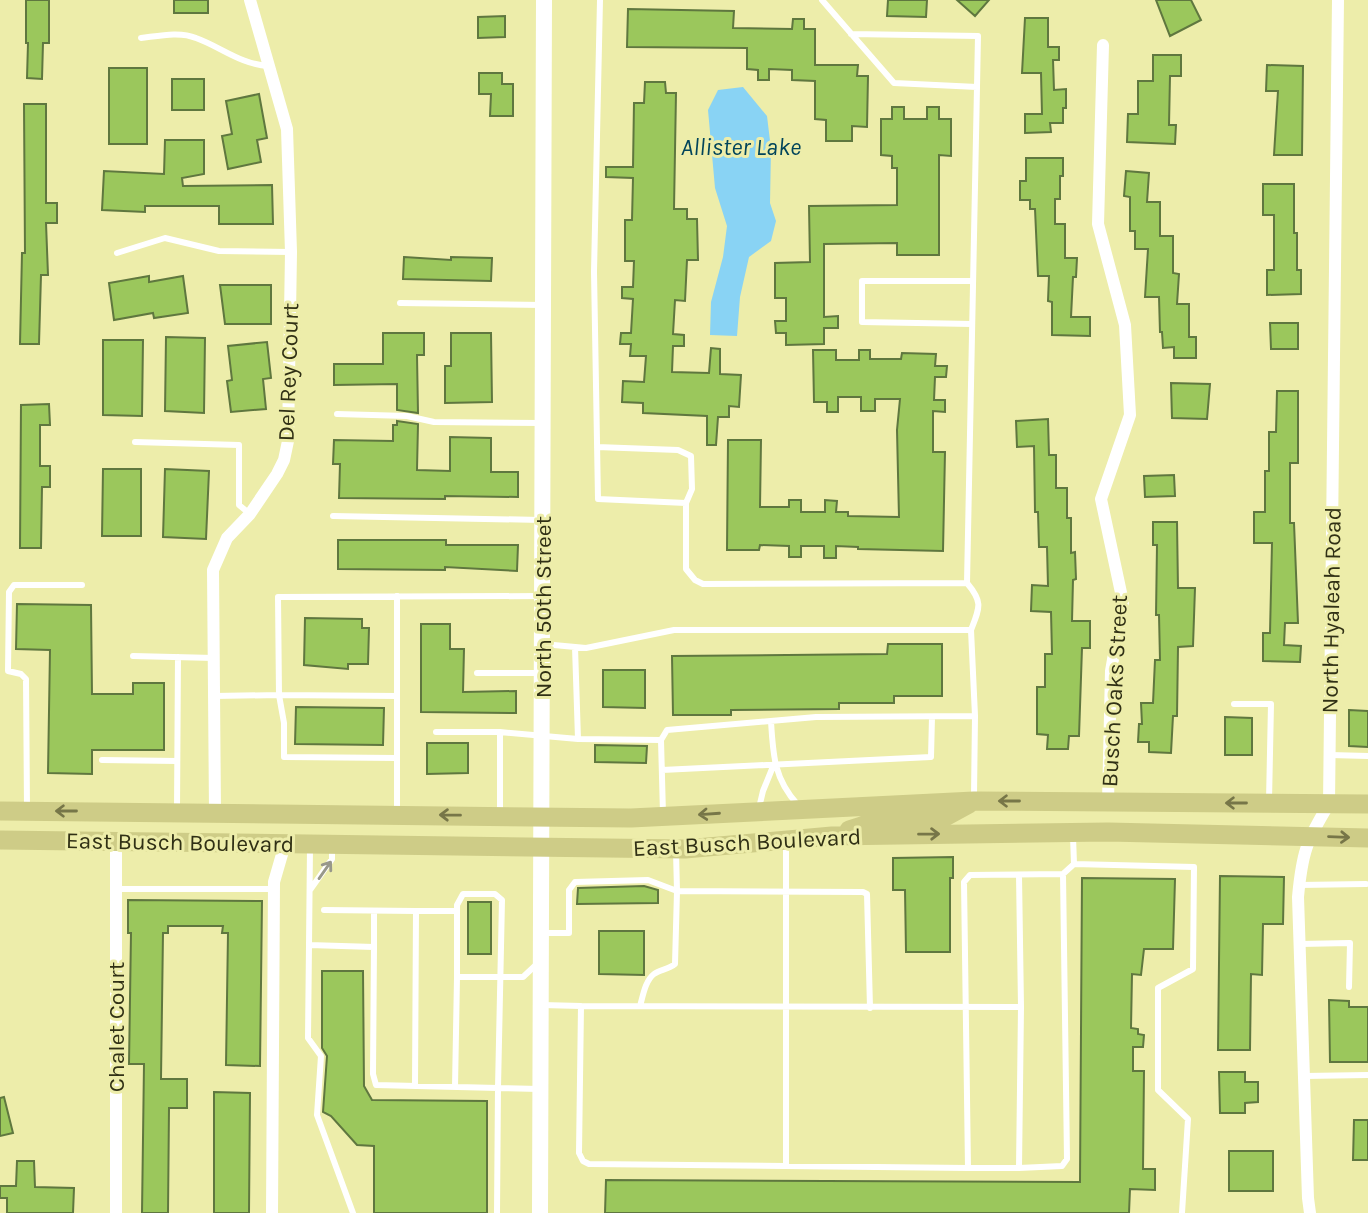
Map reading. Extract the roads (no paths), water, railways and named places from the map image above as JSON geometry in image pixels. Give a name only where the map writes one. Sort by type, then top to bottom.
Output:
[{"type":"main road","name":"East Busch Boulevard","points":[[0,811],[543,817],[663,816],[974,801],[1368,804]]},
{"type":"main road","points":[[832,836],[874,822],[947,816],[974,801]]},
{"type":"main road","name":"East Busch Boulevard","points":[[0,840],[676,849],[832,836],[1073,833],[1368,838]]},
{"type":"street","name":"Del Rey Court","points":[[215,812],[213,570],[227,538],[250,514],[281,467],[288,441],[291,252],[287,129],[250,0]]},
{"type":"street","name":"North 50th Street","points":[[540,1213],[544,0]]},
{"type":"street","name":"North Hyaleah Road","points":[[1329,804],[1338,0]]},
{"type":"street","name":"Busch Oaks Street","points":[[1103,45],[1098,224],[1125,325],[1130,415],[1101,499],[1123,603],[1111,671],[1108,802]]},
{"type":"street","points":[[1310,1213],[1299,885],[1301,863],[1309,836],[1329,804]]},
{"type":"street","name":"Chalet Court","points":[[116,841],[116,1213]]},
{"type":"street","points":[[272,1213],[274,889],[275,876],[285,844]]},
{"type":"lane","points":[[600,0],[594,272],[598,499],[686,503]]},
{"type":"lane","points":[[822,0],[894,83],[977,87]]},
{"type":"lane","points":[[851,34],[978,36],[967,583],[978,596],[978,611],[971,630],[975,716],[974,801]]},
{"type":"lane","points":[[141,38],[187,35],[243,62],[270,66]]},
{"type":"lane","points":[[117,253],[165,238],[219,251],[291,252]]},
{"type":"lane","points":[[972,324],[862,323],[862,281],[973,281]]},
{"type":"lane","points":[[400,303],[544,305]]},
{"type":"lane","points":[[337,414],[407,416],[433,422],[543,423]]},
{"type":"lane","points":[[135,442],[239,444],[239,505],[250,514]]},
{"type":"lane","points":[[597,447],[678,450],[691,456],[692,489],[686,503],[686,569],[695,580],[703,584],[967,583]]},
{"type":"lane","points":[[333,516],[543,520]]},
{"type":"lane","points":[[8,671],[11,587],[82,585]]},
{"type":"lane","points":[[397,596],[397,814]]},
{"type":"lane","points":[[397,758],[284,757],[284,723],[279,695],[278,597],[543,596]]},
{"type":"lane","points":[[543,644],[586,648],[674,630],[971,630]]},
{"type":"lane","points":[[575,647],[578,739]]},
{"type":"lane","points":[[133,656],[214,658]]},
{"type":"lane","points":[[177,812],[178,657]]},
{"type":"lane","points":[[0,670],[21,674],[26,680],[27,811]]},
{"type":"lane","points":[[477,673],[543,673]]},
{"type":"lane","points":[[214,696],[397,696]]},
{"type":"lane","points":[[1234,704],[1271,705],[1269,803]]},
{"type":"lane","points":[[663,816],[661,740],[667,730],[816,718],[975,716]]},
{"type":"lane","points":[[662,770],[931,757],[932,717]]},
{"type":"lane","points":[[771,721],[774,764],[783,785],[802,809]]},
{"type":"lane","points":[[436,732],[500,732],[578,739],[661,740]]},
{"type":"lane","points":[[500,732],[500,816]]},
{"type":"lane","points":[[1330,755],[1368,756]]},
{"type":"lane","points":[[102,760],[177,761]]},
{"type":"lane","points":[[759,810],[774,764]]},
{"type":"lane","points":[[1073,833],[1074,864]]},
{"type":"lane","points":[[786,840],[786,1164]]},
{"type":"lane","points":[[310,844],[308,1038],[321,1056],[317,1115],[352,1213]]},
{"type":"lane","points":[[309,892],[332,859],[332,845]]},
{"type":"lane","points":[[640,1006],[647,982],[654,973],[669,970],[675,964],[676,849]]},
{"type":"lane","points":[[968,1168],[964,881],[970,875],[1063,874],[1074,864],[1194,867],[1193,969],[1158,988],[1158,1090],[1188,1119],[1182,1213]]},
{"type":"lane","points":[[582,1006],[579,1153],[583,1161],[589,1164],[968,1168],[1062,1166],[1068,1159],[1063,874]]},
{"type":"lane","points":[[1019,875],[1019,1168]]},
{"type":"lane","points":[[542,933],[569,933],[569,890],[575,882],[648,880],[677,891],[863,892],[867,894],[870,1008]]},
{"type":"lane","points":[[1299,885],[1366,884]]},
{"type":"lane","points":[[116,889],[274,889]]},
{"type":"lane","points":[[455,1087],[457,905],[463,894],[495,894],[502,900],[497,1213]]},
{"type":"lane","points":[[324,910],[457,911]]},
{"type":"lane","points":[[374,911],[373,1074],[376,1085],[541,1089]]},
{"type":"lane","points":[[415,1086],[416,911]]},
{"type":"lane","points":[[1300,944],[1350,943],[1349,987]]},
{"type":"lane","points":[[309,945],[374,947]]},
{"type":"lane","points":[[457,977],[523,977],[542,960]]},
{"type":"lane","points":[[542,1005],[1021,1007]]},
{"type":"lane","points":[[1304,1076],[1368,1075]]},
{"type":"water","name":"Allister Lake","points":[[743,87],[767,116],[771,149],[770,203],[776,221],[771,241],[749,257],[740,297],[737,336],[710,335],[711,302],[723,257],[727,226],[715,188],[708,110],[718,90]]}]
